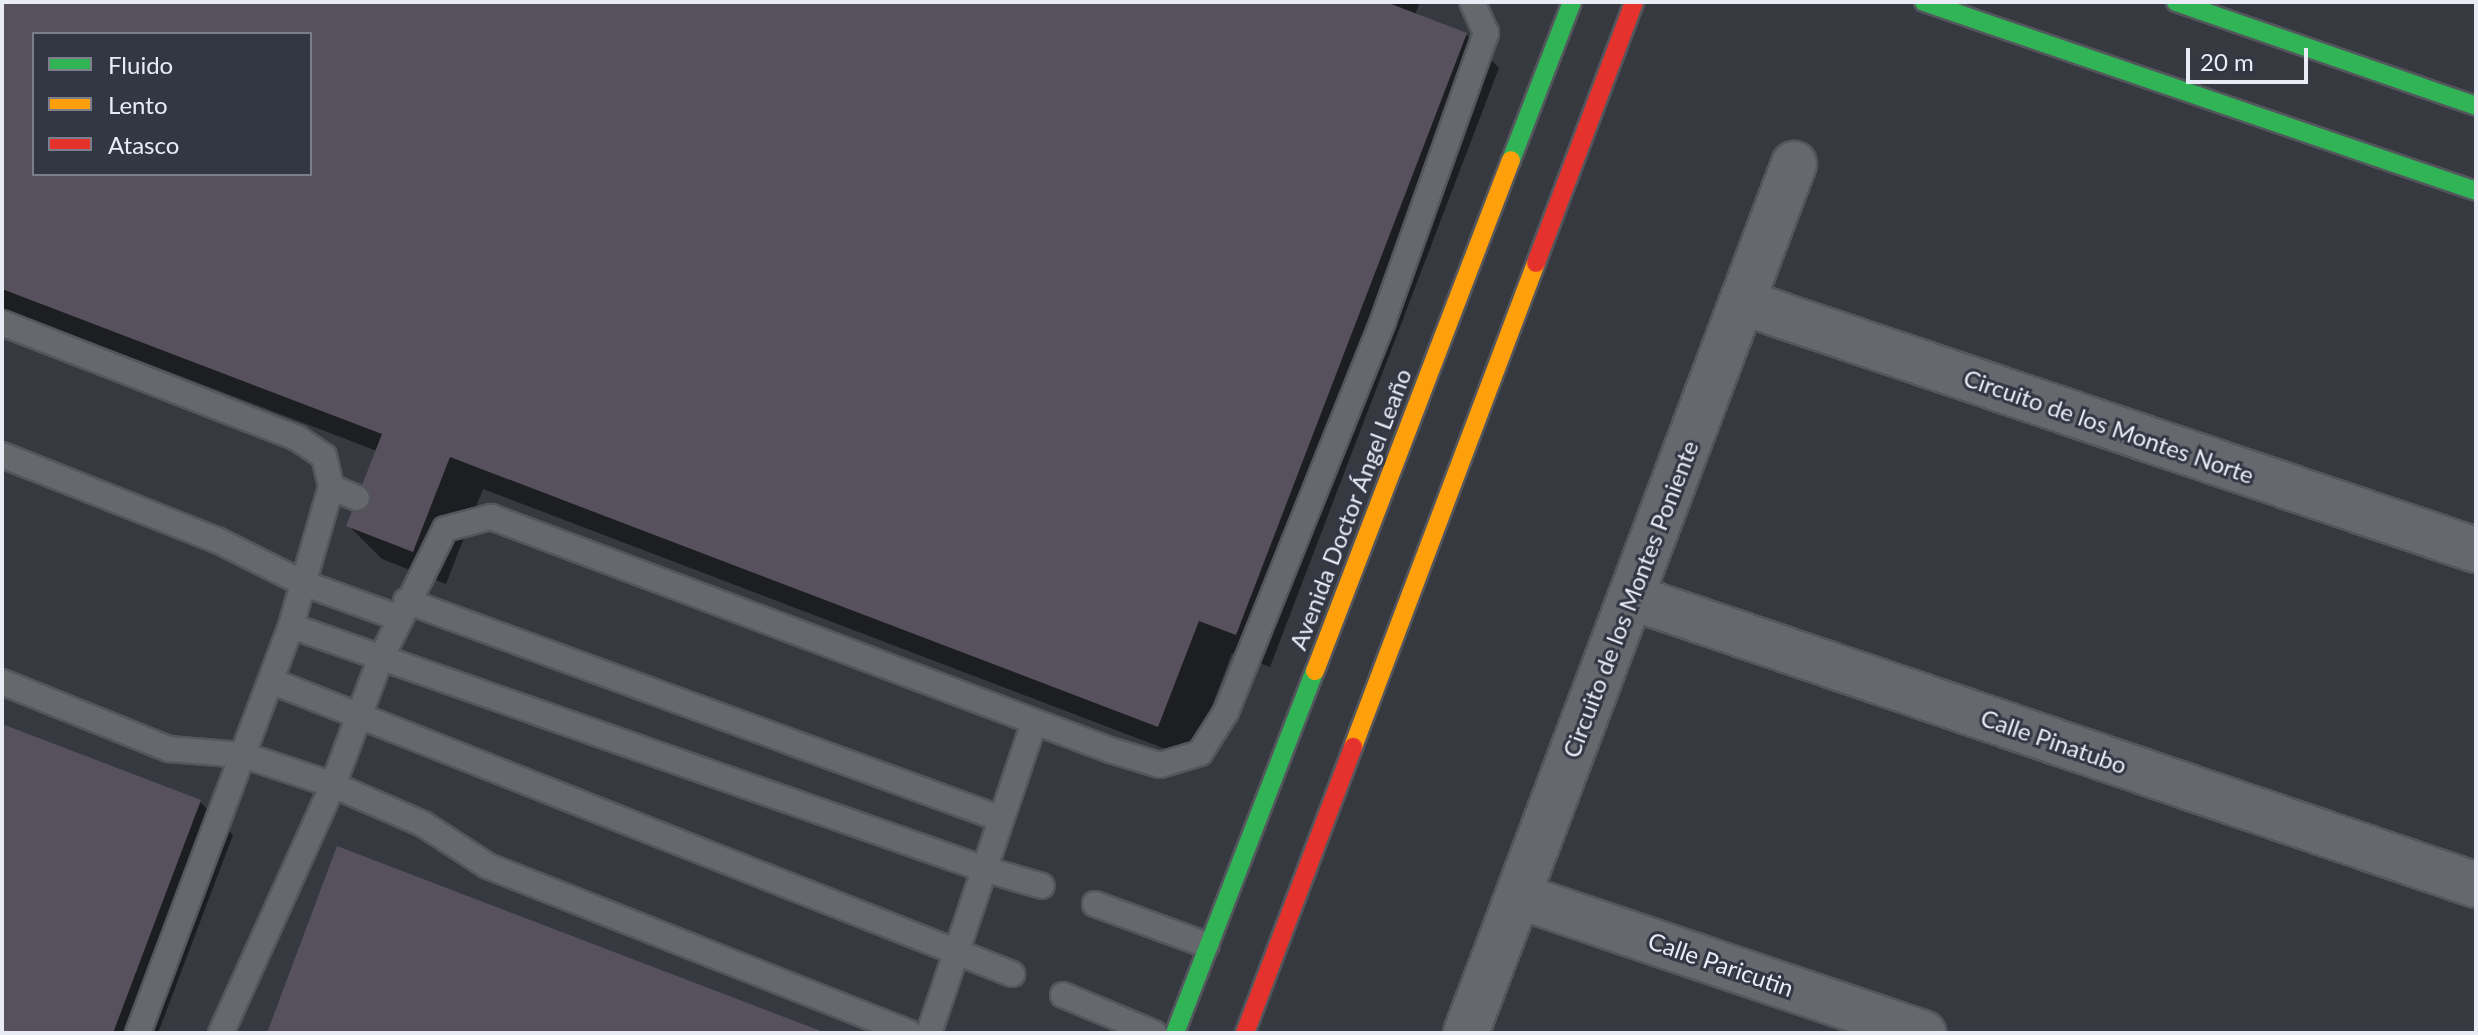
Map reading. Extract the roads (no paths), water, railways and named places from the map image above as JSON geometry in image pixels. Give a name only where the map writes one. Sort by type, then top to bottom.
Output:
[{"type":"street","name":"Avenida Doctor Ángel Leaño","points":[[1175,1033],[1207,945],[1436,376],[1572,2]]},
{"type":"street","points":[[1245,1033],[1480,392],[1634,2]]},
{"type":"street","points":[[1924,2],[2476,191]]},
{"type":"street","points":[[2176,2],[2476,106]]},
{"type":"street","name":"Circuito de los Montes Poniente","points":[[1466,1033],[1794,164]]},
{"type":"street","name":"Circuito de los Montes Norte","points":[[1742,302],[2476,550]]},
{"type":"street","name":"Calle Pinatubo","points":[[1631,597],[2476,885]]},
{"type":"street","name":"Calle Paricutin","points":[[1518,896],[1923,1033]]},
{"type":"lane","points":[[221,1033],[333,785],[358,714],[403,610],[434,526],[491,517],[1034,723],[1160,765],[1200,753],[1226,712],[1383,321],[1486,33],[1472,2]]},
{"type":"lane","points":[[2,323],[297,438],[324,456],[331,487],[291,626],[138,1033]]},
{"type":"lane","points":[[2,455],[217,540],[303,583],[403,610],[1001,819]]},
{"type":"lane","points":[[331,487],[357,498]]},
{"type":"lane","points":[[291,626],[380,660],[984,869],[1042,886]]},
{"type":"lane","points":[[271,681],[1012,974]]},
{"type":"lane","points":[[2,682],[169,749],[243,755],[333,785],[423,824],[488,866],[909,1033]]},
{"type":"lane","points":[[929,1033],[1034,723]]},
{"type":"lane","points":[[1095,904],[1207,945]]},
{"type":"lane","points":[[1063,995],[1154,1033]]}]
